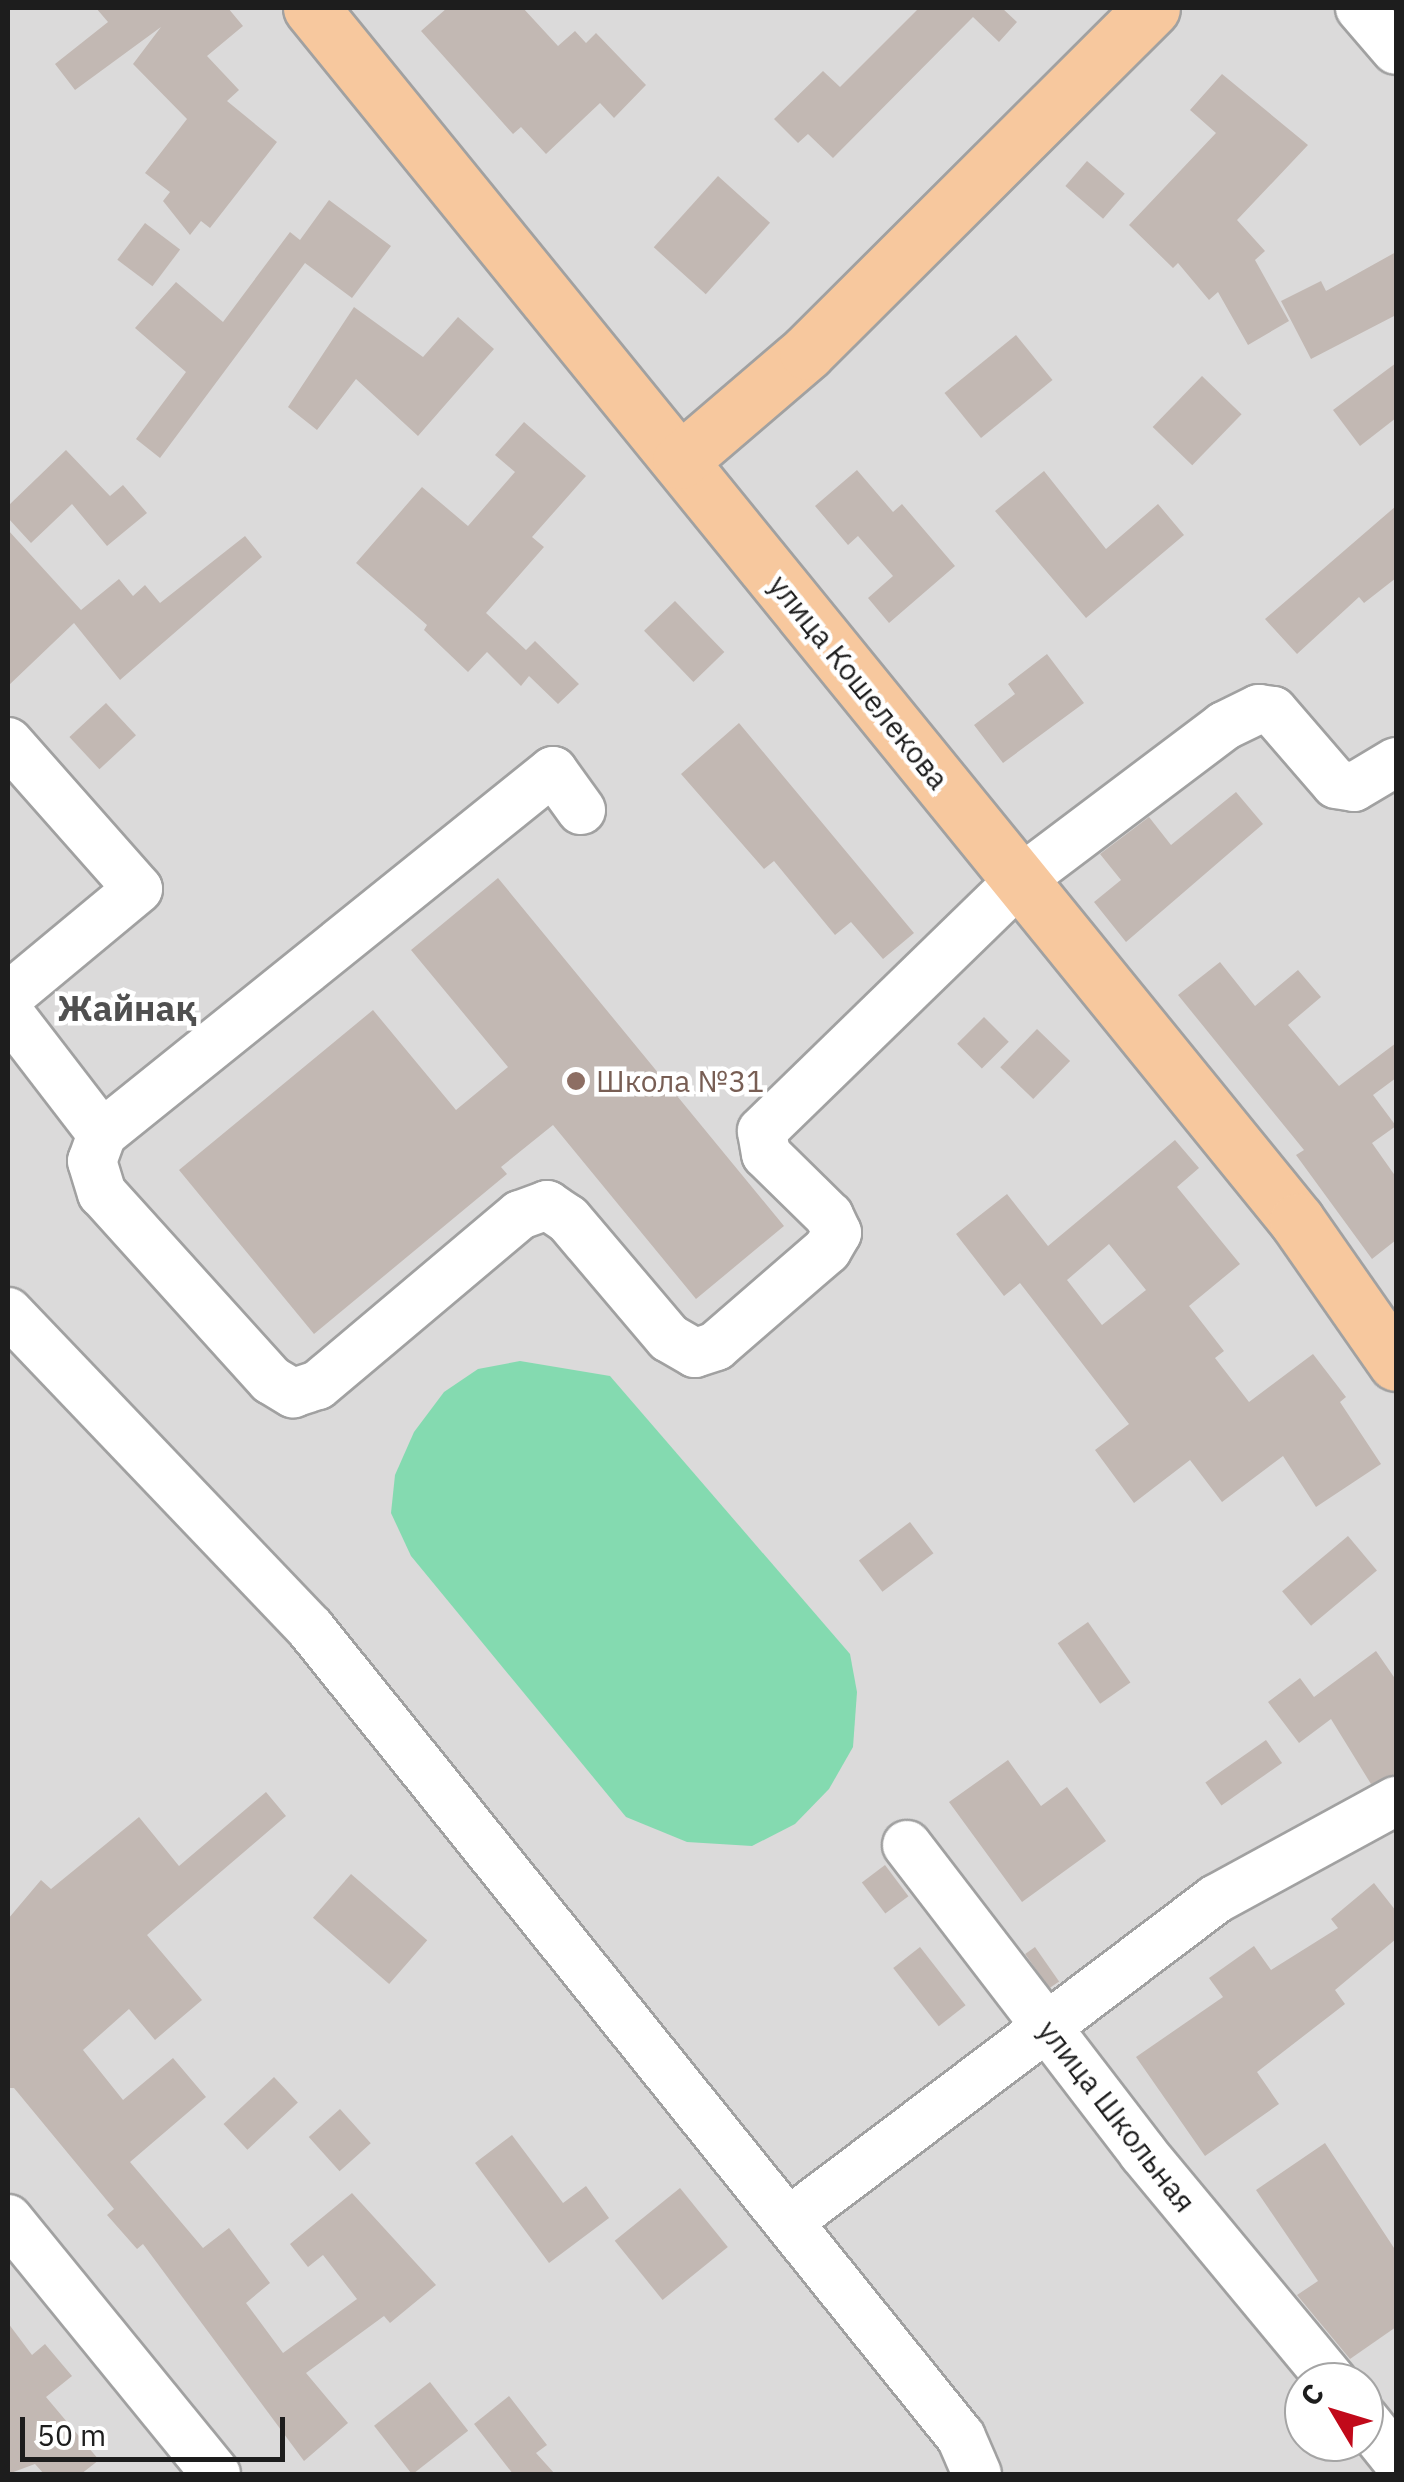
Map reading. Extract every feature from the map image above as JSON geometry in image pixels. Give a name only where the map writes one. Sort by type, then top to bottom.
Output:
[{"type":"main road","name":"улица Кошелекова","points":[[311,8],[1297,1221],[1396,1363]]},
{"type":"main road","points":[[680,461],[807,352],[1152,8]]},
{"type":"street","points":[[1360,8],[1396,50]]},
{"type":"street","points":[[581,810],[553,771],[102,1134],[92,1161],[102,1192],[271,1380],[293,1393],[318,1385],[520,1216],[547,1205],[568,1219],[670,1338],[696,1354],[716,1346],[828,1250],[837,1233],[829,1216],[766,1154],[762,1131],[1020,880],[1224,726],[1259,709],[1273,711],[1336,784],[1354,787],[1396,762]]},
{"type":"street","points":[[8,742],[138,889],[8,997]]},
{"type":"street","points":[[8,1012],[102,1134]]},
{"type":"street","points":[[8,1312],[310,1628],[961,2436],[978,2474]]},
{"type":"street","points":[[788,2222],[1216,1899],[1396,1801]]},
{"type":"street","name":"улица Школьная","points":[[907,1846],[1046,2026],[1317,2362]]},
{"type":"street","points":[[8,2218],[216,2474]]},
{"type":"shaded area","points":[[8,8],[1396,8],[1396,2474],[8,2474]]},
{"type":"green space","points":[[520,1361],[610,1376],[850,1654],[857,1692],[853,1747],[829,1789],[795,1824],[752,1846],[687,1842],[626,1817],[411,1556],[391,1513],[395,1475],[414,1432],[444,1392],[478,1369]]},
{"type":"building","points":[[96,8],[228,8],[243,26],[207,56],[239,90],[227,101],[277,142],[210,228],[201,221],[190,235],[163,201],[170,192],[145,173],[187,119],[133,64],[161,27],[75,90],[55,64],[108,22]]},
{"type":"building","points":[[447,8],[523,8],[558,46],[575,31],[586,43],[596,33],[646,85],[614,118],[600,103],[546,154],[521,127],[513,134],[421,31]]},
{"type":"building","points":[[919,8],[1002,8],[1017,22],[999,42],[973,17],[833,158],[808,134],[798,143],[774,119],[823,71],[840,87]]},
{"type":"building","points":[[1222,74],[1308,145],[1237,220],[1265,251],[1255,260],[1289,321],[1248,345],[1218,292],[1209,300],[1178,263],[1173,268],[1129,225],[1216,133],[1190,110]]},
{"type":"building","points":[[1087,161],[1125,194],[1103,219],[1065,186]]},
{"type":"building","points":[[718,176],[770,223],[706,294],[654,247]]},
{"type":"building","points":[[329,200],[391,246],[352,298],[305,263],[160,458],[136,439],[186,372],[135,328],[176,282],[223,322],[290,232],[300,240]]},
{"type":"building","points":[[145,223],[180,249],[152,286],[117,260]]},
{"type":"building","points":[[1396,252],[1396,315],[1311,359],[1281,301],[1321,281],[1326,291]]},
{"type":"building","points":[[354,307],[423,357],[458,317],[494,349],[418,436],[356,379],[317,430],[288,407]]},
{"type":"building","points":[[1016,335],[1053,380],[981,438],[945,393]]},
{"type":"building","points":[[1396,363],[1396,418],[1360,446],[1333,410]]},
{"type":"building","points":[[1202,376],[1242,414],[1192,465],[1153,427]]},
{"type":"building","points":[[524,422],[586,476],[532,537],[544,547],[486,613],[526,650],[535,641],[579,684],[558,704],[529,676],[521,686],[487,652],[468,672],[424,630],[427,625],[356,563],[422,487],[468,526],[515,472],[495,455]]},
{"type":"building","points":[[66,450],[110,496],[123,485],[147,513],[107,546],[72,504],[31,543],[8,518],[8,506]]},
{"type":"building","points":[[857,470],[893,512],[902,504],[955,566],[889,623],[868,598],[893,576],[858,536],[848,545],[815,506]]},
{"type":"building","points":[[1044,471],[1106,549],[1158,504],[1184,535],[1086,618],[995,511]]},
{"type":"building","points":[[1396,506],[1396,578],[1364,603],[1359,597],[1297,654],[1265,619]]},
{"type":"building","points":[[8,530],[81,610],[119,579],[133,596],[145,585],[160,603],[245,536],[262,557],[120,680],[74,623],[8,686]]},
{"type":"building","points":[[675,601],[724,652],[693,682],[644,631]]},
{"type":"building","points":[[1047,654],[1084,703],[1003,763],[974,725],[1015,694],[1008,684]]},
{"type":"building","points":[[106,703],[136,735],[99,769],[69,737]]},
{"type":"building","points":[[739,723],[914,933],[883,959],[851,922],[835,935],[774,861],[764,869],[681,774]]},
{"type":"building","points":[[1236,792],[1263,824],[1126,942],[1094,902],[1121,880],[1100,854],[1149,817],[1171,845]]},
{"type":"building","points":[[498,878],[784,1226],[696,1299],[553,1125],[501,1167],[507,1174],[314,1334],[179,1170],[373,1010],[456,1110],[508,1067],[411,950]]},
{"type":"building","points":[[1220,962],[1255,1006],[1298,970],[1321,997],[1288,1025],[1339,1086],[1396,1043],[1396,1078],[1373,1095],[1396,1126],[1372,1143],[1396,1177],[1396,1240],[1372,1259],[1296,1155],[1304,1150],[1178,995]]},
{"type":"building","points":[[984,1017],[1009,1042],[982,1069],[957,1044]]},
{"type":"building","points":[[1037,1029],[1070,1061],[1033,1099],[1000,1067]]},
{"type":"building","points":[[1175,1140],[1199,1168],[1177,1187],[1240,1264],[1189,1306],[1224,1351],[1215,1358],[1249,1402],[1313,1354],[1346,1397],[1340,1402],[1381,1464],[1316,1507],[1283,1456],[1222,1502],[1190,1460],[1134,1503],[1095,1450],[1129,1424],[1020,1283],[1004,1296],[956,1234],[1007,1194],[1048,1246]],"holes":[[[1109,1244],[1146,1290],[1102,1325],[1067,1280]]]},
{"type":"building","points":[[910,1522],[933,1553],[882,1592],[859,1561]]},
{"type":"building","points":[[1348,1536],[1377,1570],[1311,1626],[1282,1591]]},
{"type":"building","points":[[1088,1622],[1130,1683],[1100,1704],[1058,1643]]},
{"type":"building","points":[[1376,1651],[1396,1680],[1396,1774],[1371,1784],[1331,1719],[1299,1743],[1268,1702],[1300,1678],[1314,1697]]},
{"type":"building","points":[[1266,1740],[1282,1763],[1221,1805],[1205,1782]]},
{"type":"building","points":[[1008,1760],[1041,1806],[1067,1787],[1106,1841],[1022,1902],[949,1802]]},
{"type":"building","points":[[266,1792],[286,1816],[147,1935],[202,2000],[155,2040],[129,2009],[83,2050],[123,2100],[173,2058],[206,2097],[130,2162],[203,2248],[229,2228],[270,2283],[246,2303],[283,2353],[357,2299],[323,2255],[308,2267],[290,2244],[352,2193],[436,2285],[390,2323],[384,2316],[306,2373],[348,2423],[304,2461],[143,2244],[137,2249],[107,2215],[114,2209],[14,2088],[8,2088],[8,1919],[41,1880],[51,1889],[139,1817],[179,1866]]},
{"type":"building","points":[[885,1865],[908,1896],[885,1914],[862,1882]]},
{"type":"building","points":[[351,1874],[427,1940],[389,1984],[313,1918]]},
{"type":"building","points":[[1374,1883],[1396,1911],[1396,1939],[1335,1990],[1345,2004],[1257,2072],[1279,2104],[1205,2156],[1136,2057],[1223,1997],[1209,1978],[1254,1946],[1271,1970],[1338,1928],[1331,1919]]},
{"type":"building","points":[[920,1947],[966,2005],[939,2026],[893,1968]]},
{"type":"building","points":[[1035,1947],[1059,1981],[1049,1988],[1025,1954]]},
{"type":"building","points":[[274,2077],[298,2103],[247,2150],[224,2124]]},
{"type":"building","points":[[340,2109],[371,2143],[340,2171],[309,2137]]},
{"type":"building","points":[[512,2135],[563,2203],[586,2186],[609,2218],[549,2263],[475,2163]]},
{"type":"building","points":[[1325,2143],[1396,2251],[1396,2327],[1350,2359],[1297,2295],[1318,2281],[1256,2190]]},
{"type":"building","points":[[680,2188],[728,2247],[663,2300],[615,2241]]},
{"type":"building","points":[[8,2323],[32,2355],[45,2344],[72,2376],[46,2397],[99,2460],[81,2474],[44,2474],[35,2464],[8,2474]]},
{"type":"building","points":[[430,2382],[468,2431],[412,2474],[374,2426]]},
{"type":"building","points":[[509,2396],[547,2445],[536,2453],[555,2474],[513,2474],[474,2424]]},
{"type":"place","name":"Школа №31","points":[[576,1081]]},
{"type":"district","name":"Жайнақ","points":[[127,1008]]}]
